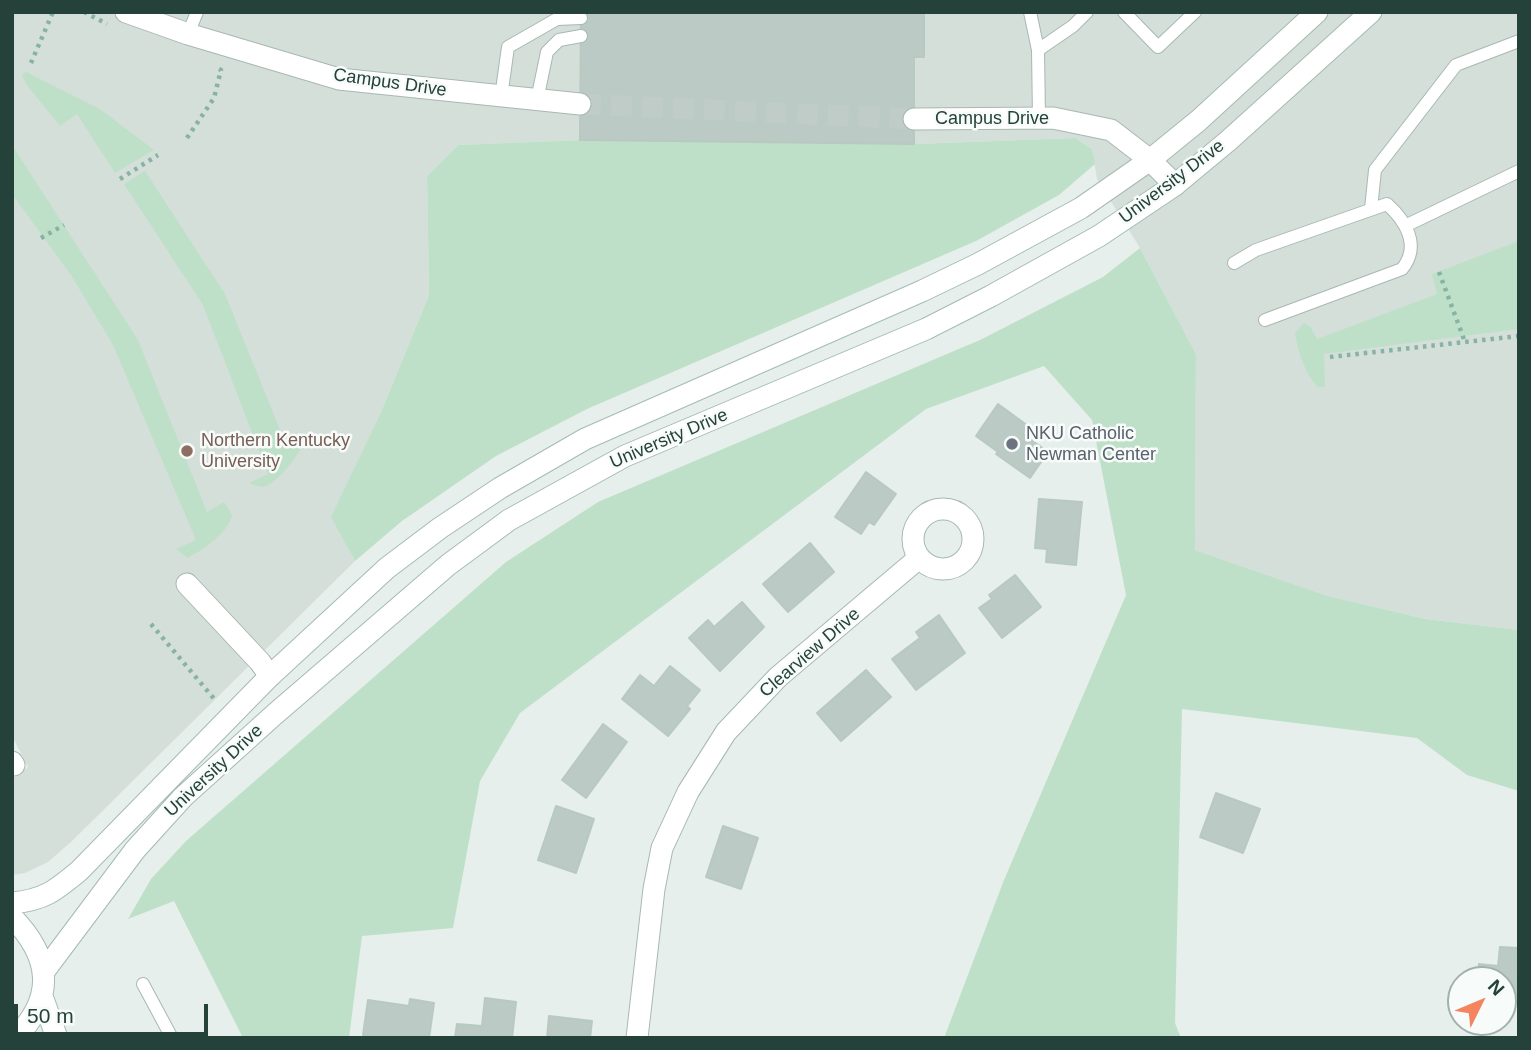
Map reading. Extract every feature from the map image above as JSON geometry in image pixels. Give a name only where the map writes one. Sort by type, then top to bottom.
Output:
[{"type":"street","name":"Campus Drive","points":[[126,12],[188,34],[339,79],[580,104]]},
{"type":"street","name":"University Drive","points":[[12,903],[34,901],[54,892],[79,871],[270,676],[387,568],[440,528],[585,439],[922,292],[1081,208],[1150,160],[1198,121],[1317,12]]},
{"type":"street","name":"University Drive","points":[[45,970],[135,850],[183,797],[448,565],[509,520],[625,456],[926,329],[1099,236],[1175,185],[1371,12]]},
{"type":"street","name":"Campus Drive","points":[[914,119],[1053,118],[1111,130],[1150,160],[1175,185]]},
{"type":"street","name":"Clearview Drive","points":[[637,1038],[662,848],[688,792],[726,732],[778,677],[919,558]]},
{"type":"street","points":[[187,584],[270,676]]},
{"type":"street","points":[[12,917],[26,933],[45,970],[42,996],[27,1026],[15,1038]]},
{"type":"street","points":[[42,996],[57,1038]]},
{"type":"lane","points":[[188,34],[197,12]]},
{"type":"lane","points":[[1030,12],[1038,50],[1039,118]]},
{"type":"lane","points":[[1038,50],[1073,26],[1087,12]]},
{"type":"lane","points":[[1124,12],[1158,47],[1195,12]]},
{"type":"lane","points":[[501,97],[508,47],[557,19],[581,18]]},
{"type":"lane","points":[[537,100],[547,52],[559,40],[581,36]]},
{"type":"lane","points":[[1371,209],[1375,170],[1456,65],[1519,41]]},
{"type":"lane","points":[[1405,226],[1519,171]]},
{"type":"lane","points":[[1234,262],[1256,250],[1387,204],[1400,216],[1411,238],[1409,260],[1402,269],[1265,320]]},
{"type":"lane","points":[[143,984],[172,1038]]},
{"type":"path","points":[[31,64],[53,12]]},
{"type":"path","points":[[187,138],[214,97],[221,70]]},
{"type":"path","points":[[120,179],[158,155]]},
{"type":"path","points":[[41,238],[64,225]]},
{"type":"path","points":[[1439,272],[1465,342]]},
{"type":"path","points":[[1330,358],[1519,336]]},
{"type":"path","points":[[151,624],[231,716]]},
{"type":"shaded area","name":"Northern Kentucky University","points":[[12,12],[1519,12],[1519,630],[1426,619],[1328,596],[1195,550],[1196,354],[1140,248],[1097,179],[1092,149],[1075,138],[914,144],[580,140],[458,145],[427,176],[429,295],[381,412],[332,517],[355,561],[71,842],[48,862],[25,873],[12,875],[12,779],[28,767],[12,736]]},
{"type":"green space","points":[[26,72],[100,109],[154,150],[115,173],[77,114],[60,126],[26,84],[22,75]]},
{"type":"green space","points":[[1075,138],[1092,149],[1095,164],[1059,195],[976,241],[587,409],[496,456],[402,521],[355,561],[331,517],[381,412],[429,295],[427,176],[458,145],[580,140],[914,144]]},
{"type":"green space","points":[[12,145],[138,340],[207,512],[224,502],[232,515],[221,534],[188,558],[176,549],[196,540],[113,345],[71,275],[12,194]]},
{"type":"green space","points":[[145,171],[225,294],[285,442],[307,433],[302,447],[291,463],[278,478],[266,486],[249,483],[268,474],[203,305],[124,184]]},
{"type":"green space","points":[[1519,241],[1519,329],[1324,354],[1325,387],[1318,387],[1310,376],[1300,354],[1295,333],[1304,323],[1310,326],[1317,339],[1437,294],[1432,274]]},
{"type":"green space","points":[[1140,248],[1196,354],[1195,550],[1328,596],[1426,619],[1519,630],[1519,791],[1467,775],[1417,738],[1182,709],[1175,1023],[1181,1038],[944,1038],[1004,880],[1126,595],[1092,420],[1044,366],[926,409],[520,713],[480,781],[453,928],[362,936],[349,1038],[243,1038],[174,901],[128,919],[151,879],[186,841],[506,562],[598,502],[980,340],[1103,277]]},
{"type":"building","points":[[581,12],[924,12],[924,57],[914,57],[914,144],[580,140]]},
{"type":"building","name":"NKU Catholic Newman Center","points":[[998,404],[1028,426],[1023,434],[1048,452],[1030,478],[976,436]]},
{"type":"building","points":[[866,472],[896,494],[874,525],[869,522],[861,534],[835,517]]},
{"type":"building","points":[[1039,499],[1082,502],[1076,565],[1046,562],[1047,549],[1035,548]]},
{"type":"building","points":[[810,543],[834,572],[788,612],[763,584]]},
{"type":"building","points":[[1015,575],[1041,607],[1002,638],[979,608],[992,599],[989,595]]},
{"type":"building","points":[[742,602],[764,627],[720,671],[689,638],[708,620],[714,627]]},
{"type":"building","points":[[939,615],[965,653],[916,690],[892,659],[920,638],[916,632]]},
{"type":"building","points":[[670,666],[700,690],[687,706],[690,709],[668,736],[622,699],[640,675],[654,686]]},
{"type":"building","points":[[866,670],[891,697],[841,741],[817,713]]},
{"type":"building","points":[[603,724],[627,742],[586,798],[562,780]]},
{"type":"building","points":[[1216,793],[1260,809],[1243,853],[1200,837]]},
{"type":"building","points":[[556,806],[594,819],[576,873],[538,860]]},
{"type":"building","points":[[723,826],[758,838],[741,889],[706,877]]},
{"type":"building","points":[[1500,947],[1519,948],[1519,997],[1517,966],[1498,966]]},
{"type":"building","points":[[485,998],[516,1002],[512,1038],[455,1038],[457,1024],[482,1026]]},
{"type":"building","points":[[410,999],[434,1003],[429,1038],[381,1038],[363,1035],[368,1000],[409,1006]]},
{"type":"building","points":[[549,1016],[592,1021],[590,1038],[547,1038]]},
{"type":"tunnel","points":[[580,104],[914,119]]},
{"type":"place","name":"NKU Catholic Newman Center","points":[[1012,444]]},
{"type":"place","name":"Northern Kentucky University","points":[[187,451]]}]
